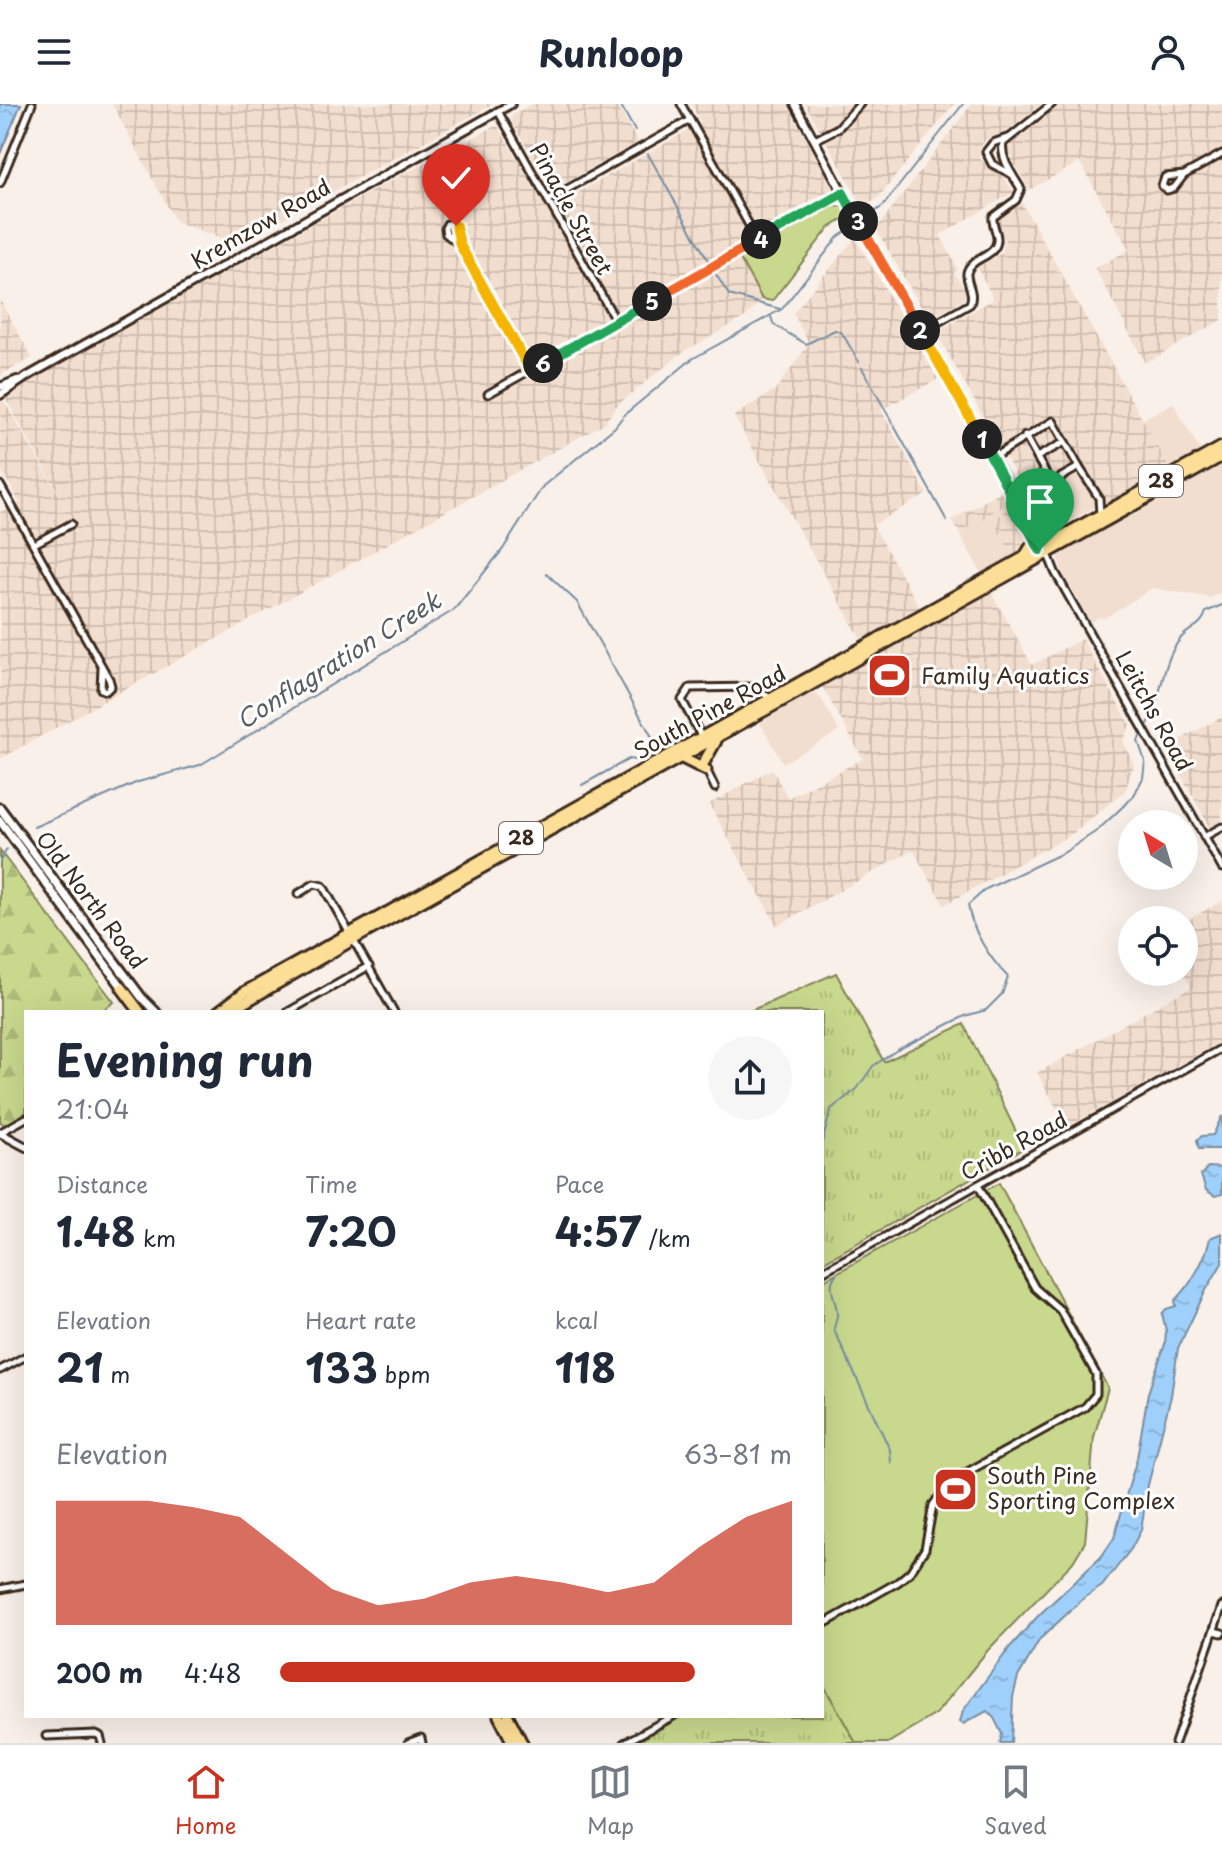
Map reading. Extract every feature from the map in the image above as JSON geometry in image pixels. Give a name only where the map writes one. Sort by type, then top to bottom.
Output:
[{"type":"highway","name":"South Pine Road","points":[[937,611],[1222,447]]},
{"type":"highway","name":"South Pine Road","points":[[221,1010],[243,993],[682,758],[702,737],[1222,456]]},
{"type":"highway","points":[[1023,559],[1035,540]]},
{"type":"highway","name":"South Pine Road","points":[[231,1010],[352,936],[693,747],[717,738],[866,650]]},
{"type":"highway","points":[[682,758],[704,767],[717,738]]},
{"type":"highway","points":[[122,988],[138,1010]]},
{"type":"highway","points":[[500,1718],[513,1743]]},
{"type":"highway","points":[[509,1718],[522,1743]]},
{"type":"main road","name":"Old North Road","points":[[0,808],[122,988],[145,1010]]},
{"type":"main road","name":"Old North Road","points":[[0,821],[154,1010]]},
{"type":"street","points":[[0,183],[32,104]]},
{"type":"street","name":"Kremzow Road","points":[[0,395],[28,376],[511,104]]},
{"type":"street","points":[[681,104],[758,241]]},
{"type":"street","name":"Leitchs Road","points":[[795,104],[1222,868]]},
{"type":"street","points":[[815,140],[838,128],[860,104]]},
{"type":"street","points":[[921,332],[970,304],[973,295],[968,270],[974,262],[994,250],[997,243],[995,212],[1016,200],[1021,189],[1001,151],[1003,143],[1052,104]]},
{"type":"street","name":"Pinacle Street","points":[[498,111],[616,321]]},
{"type":"street","points":[[548,200],[690,120]]},
{"type":"street","points":[[1010,137],[988,147],[986,152],[992,164],[1014,178]]},
{"type":"street","points":[[1184,175],[1222,154]]},
{"type":"street","points":[[992,164],[999,164],[1004,158]]},
{"type":"street","points":[[488,394],[843,193]]},
{"type":"street","points":[[460,245],[530,370]]},
{"type":"street","name":"Kremzow Road","points":[[0,387],[28,376]]},
{"type":"street","points":[[992,458],[1053,421],[1099,498],[1100,515]]},
{"type":"street","points":[[1025,436],[1051,483],[1079,467]]},
{"type":"street","points":[[1037,457],[1065,442]]},
{"type":"street","points":[[0,485],[102,667]]},
{"type":"street","name":"Leitchs Road","points":[[1016,502],[1044,552]]},
{"type":"street","points":[[34,544],[71,524]]},
{"type":"street","points":[[702,737],[682,700],[690,688],[755,687],[771,699]]},
{"type":"street","points":[[693,747],[715,788]]},
{"type":"street","points":[[1204,837],[1222,827]]},
{"type":"street","points":[[298,894],[314,884],[322,885],[391,1010]]},
{"type":"street","points":[[292,1010],[369,966]]},
{"type":"street","name":"Cribb Road","points":[[824,1271],[1222,1048]]},
{"type":"street","points":[[0,1132],[24,1119]]},
{"type":"street","points":[[0,1132],[24,1146]]},
{"type":"street","points":[[824,1624],[910,1572],[925,1549],[933,1505],[951,1481],[1085,1407],[1096,1394],[1096,1374],[1060,1310],[1032,1284],[978,1185]]},
{"type":"street","points":[[0,1370],[24,1357]]},
{"type":"street","points":[[0,1589],[24,1584]]},
{"type":"street","points":[[1175,1743],[1222,1606]]},
{"type":"street","points":[[1214,1631],[1222,1633]]},
{"type":"street","points":[[624,1743],[669,1718]]},
{"type":"street","points":[[46,1736],[96,1734],[102,1743]]},
{"type":"street","points":[[408,1743],[421,1738],[422,1743]]},
{"type":"shaded area","points":[[112,104],[493,104],[237,244],[176,222]]},
{"type":"shaded area","points":[[532,104],[616,104],[638,142],[554,189],[550,188],[511,120],[512,115]]},
{"type":"shaded area","points":[[691,104],[787,104],[833,188],[483,390],[489,400],[740,259],[762,299],[747,316],[683,352],[616,406],[605,423],[0,759],[0,512],[20,503],[0,468],[0,403],[4,401],[73,519],[4,396],[497,125],[548,210],[701,123]]},
{"type":"shaded area","points":[[805,104],[954,104],[877,199],[863,206]]},
{"type":"shaded area","points":[[972,104],[1042,104],[1009,130],[985,140],[980,148],[979,158],[1003,177],[1014,192],[940,235],[958,270],[954,272],[967,293],[963,300],[935,316],[927,317],[876,229]]},
{"type":"shaded area","points":[[1061,104],[1222,104],[1222,320],[1145,363],[1095,268],[1129,250],[1080,162],[1029,190],[1010,155],[1008,148],[1011,143]]},
{"type":"shaded area","points":[[1022,203],[1170,469],[1107,505],[1087,470],[1029,499],[936,332],[994,299],[977,268],[1002,253],[1005,240],[996,221]]},
{"type":"shaded area","points":[[855,238],[938,379],[881,410],[927,494],[873,525],[920,608],[862,641],[734,416],[776,389],[809,344],[793,313]]},
{"type":"shaded area","points":[[0,300],[32,358],[0,375]]},
{"type":"shaded area","points":[[1173,403],[1201,452],[1170,469],[1142,420]]},
{"type":"shaded area","points":[[1222,462],[1222,592],[1210,598],[1153,588],[1103,619],[1101,616],[1091,622],[1062,571],[1058,556]]},
{"type":"shaded area","points":[[1088,469],[1105,501],[1054,531],[1042,522],[1029,499]]},
{"type":"shaded area","points":[[1002,491],[1009,502],[959,533],[952,520]]},
{"type":"shaded area","points":[[1009,502],[1011,507],[994,521],[1013,556],[982,574],[959,533]]},
{"type":"shaded area","points":[[1011,507],[1028,537],[1026,547],[1013,556],[993,521]]},
{"type":"shaded area","points":[[991,592],[1032,665],[1082,639],[1130,724],[1123,741],[1134,765],[1125,791],[1072,834],[944,905],[913,850],[777,926],[709,804],[772,769],[788,798],[863,759],[822,686]]},
{"type":"shaded area","points":[[813,691],[823,701],[839,731],[783,763],[760,723]]},
{"type":"shaded area","points":[[1222,717],[1222,820],[1210,828],[1166,747]]},
{"type":"shaded area","points":[[1222,901],[1222,1041],[1067,1127],[1037,1073],[1190,986],[1198,986],[1198,914]]},
{"type":"green space","points":[[834,205],[843,207],[849,216],[829,228],[772,301],[762,299],[740,259]]},
{"type":"green space","points":[[0,851],[114,1002],[103,1010],[24,1010],[24,1116],[5,1126],[0,1121]]},
{"type":"green space","points":[[836,973],[884,1062],[964,1024],[1024,1148],[824,1262],[824,1010],[753,1010]]},
{"type":"green space","name":"South Pine Sporting Complex","points":[[999,1183],[1108,1388],[1094,1437],[1085,1542],[1073,1562],[988,1650],[936,1714],[888,1743],[856,1743],[824,1686],[824,1280]]},
{"type":"green space","points":[[824,1686],[856,1743],[636,1743],[680,1718],[824,1718]]},
{"type":"water","points":[[0,104],[21,104],[0,154]]},
{"type":"water","points":[[1222,1116],[1222,1149],[1199,1149],[1197,1140],[1213,1135]]},
{"type":"water","points":[[1208,1167],[1222,1168],[1222,1194],[1215,1196],[1206,1190],[1201,1175]]},
{"type":"water","points":[[1222,1233],[1222,1263],[1178,1348],[1171,1396],[1148,1485],[1141,1530],[1131,1549],[1102,1586],[1084,1598],[1040,1639],[1018,1677],[1013,1697],[1011,1743],[1000,1743],[1002,1734],[987,1711],[963,1724],[960,1722],[963,1711],[1010,1647],[1101,1557],[1114,1538],[1137,1458],[1148,1393],[1165,1344],[1162,1314],[1176,1306],[1175,1300],[1197,1272],[1210,1238]]},
{"type":"waterway","points":[[620,104],[635,131]]},
{"type":"waterway","name":"Conflagration Creek","points":[[862,221],[883,206],[963,104]]},
{"type":"waterway","points":[[648,154],[709,262]]},
{"type":"waterway","name":"Conflagration Creek","points":[[34,827],[138,782],[200,765],[454,610],[503,549],[543,486],[692,359],[782,309],[838,237],[854,226]]},
{"type":"waterway","points":[[715,273],[729,295],[780,309]]},
{"type":"waterway","points":[[771,317],[774,325],[806,344],[835,330],[842,333],[859,362]]},
{"type":"waterway","points":[[862,368],[947,521]]},
{"type":"waterway","points":[[546,573],[577,602],[657,746],[656,752],[640,761],[629,759],[582,785]]},
{"type":"waterway","points":[[1147,726],[1174,648],[1184,634],[1202,621],[1206,612],[1222,605]]},
{"type":"waterway","points":[[824,1135],[831,1109],[857,1089],[873,1066],[897,1050],[965,1016],[986,1010],[1002,994],[1008,977],[983,944],[973,925],[968,905],[986,889],[1065,852],[1098,830],[1133,797],[1143,778],[1145,761],[1138,741],[1142,733]]},
{"type":"waterway","name":"Conflagration Creek","points":[[0,861],[7,849]]},
{"type":"waterway","points":[[836,1274],[832,1284],[837,1310],[834,1330],[890,1450],[891,1463]]},
{"type":"place","name":"Family Aquatics","points":[[890,676]]},
{"type":"place","name":"South Pine Sporting Complex","points":[[956,1489]]},
{"type":"route","points":[[456,226],[460,245],[530,370],[843,193],[1040,550]]}]
